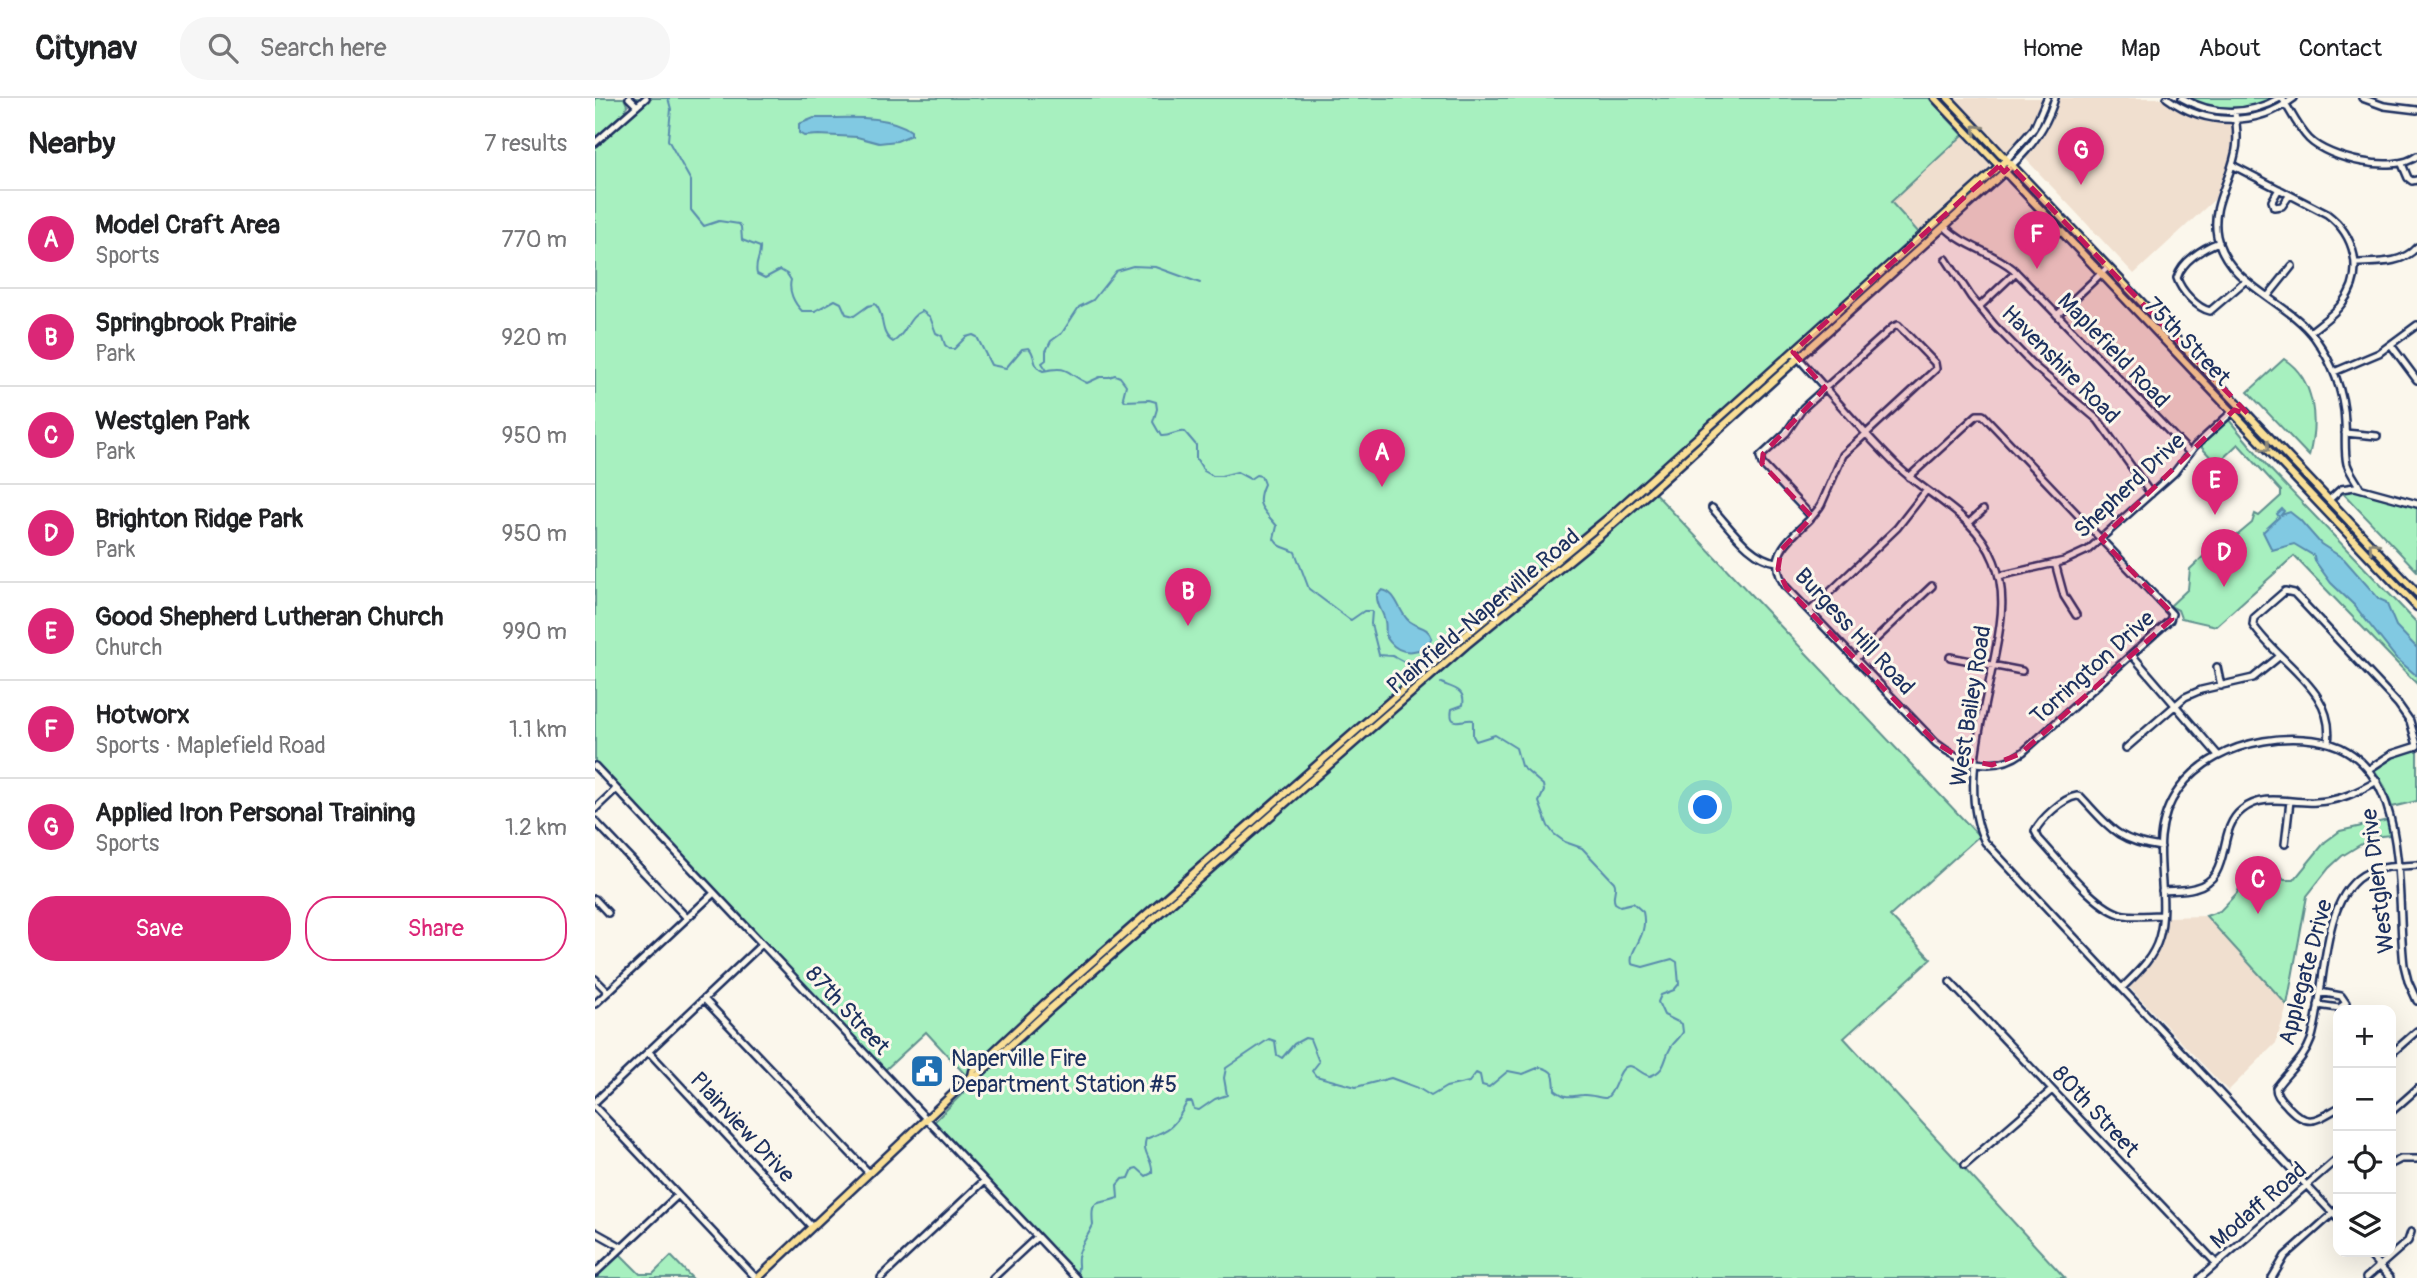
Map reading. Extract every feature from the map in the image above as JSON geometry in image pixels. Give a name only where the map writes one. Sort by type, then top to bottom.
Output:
[{"type":"main road","name":"75th Street","points":[[1935,98],[2417,607]]},
{"type":"main road","name":"75th Street","points":[[1948,98],[2417,593]]},
{"type":"main road","name":"Plainfield-Naperville Road","points":[[760,1277],[972,1076],[978,1076],[1050,1009],[1466,645],[1612,525],[2008,163]]},
{"type":"main road","name":"Plainfield-Naperville Road","points":[[1796,354],[1944,226],[2001,169]]},
{"type":"main road","points":[[2232,412],[2248,414]]},
{"type":"street","points":[[629,98],[637,106]]},
{"type":"street","points":[[595,143],[646,98]]},
{"type":"street","points":[[2008,163],[2034,128],[2046,98]]},
{"type":"street","points":[[2008,163],[2038,136],[2055,98]]},
{"type":"street","points":[[2167,98],[2198,115],[2236,120],[2258,116],[2283,100]]},
{"type":"street","points":[[2182,98],[2210,110],[2235,112],[2294,98]]},
{"type":"street","points":[[2362,98],[2384,106],[2417,110]]},
{"type":"street","points":[[2283,100],[2305,135],[2323,150],[2385,165],[2402,164],[2415,158],[2417,168]]},
{"type":"street","points":[[2235,112],[2237,145],[2217,209],[2219,242],[2230,265],[2245,281],[2288,310],[2310,332],[2334,372],[2345,413],[2347,464],[2360,488]]},
{"type":"street","points":[[2402,164],[2409,178],[2412,181],[2417,180]]},
{"type":"street","points":[[2232,165],[2327,214],[2340,226],[2352,246],[2355,263],[2348,296],[2310,332]]},
{"type":"street","points":[[2279,189],[2272,201],[2274,207],[2282,206],[2289,196]]},
{"type":"street","name":"Maplefield Road","points":[[1944,226],[1961,241],[2001,260],[2016,272],[2189,452]]},
{"type":"street","points":[[2219,242],[2200,251],[2181,269],[2177,278],[2181,286],[2202,309],[2210,311],[2245,281]]},
{"type":"street","points":[[2355,263],[2396,260],[2417,247]]},
{"type":"street","name":"Havenshire Road","points":[[1946,259],[1979,307],[2025,357],[2098,420],[2151,494]]},
{"type":"street","points":[[2269,296],[2292,266]]},
{"type":"street","points":[[2057,315],[2108,267]]},
{"type":"street","points":[[1979,307],[2016,272]]},
{"type":"street","points":[[2334,372],[2367,359],[2391,345],[2417,324]]},
{"type":"street","name":"Burgess Hill Road","points":[[1825,388],[1895,325],[1901,327],[1935,363],[1935,371],[1839,459],[1826,497],[1812,517],[1786,542],[1777,562],[1782,581],[1936,743],[1956,756],[1975,763]]},
{"type":"street","points":[[2391,345],[2417,380]]},
{"type":"street","name":"West Bailey Road","points":[[1796,354],[1909,477],[1970,522],[1988,548],[1999,576],[2003,611],[1973,786],[1974,807],[1985,842],[2333,1208]]},
{"type":"street","points":[[1812,517],[1760,459],[1786,433],[1798,413],[1825,388]]},
{"type":"street","name":"Shepherd Drive","points":[[1999,576],[2055,563],[2082,553],[2174,473],[2189,452],[2232,412]]},
{"type":"street","points":[[1909,477],[1975,417],[1983,415],[2101,538]]},
{"type":"street","points":[[2345,433],[2377,436]]},
{"type":"street","points":[[2329,500],[2344,488],[2360,488],[2416,502]]},
{"type":"street","points":[[1810,611],[1897,528],[1926,491]]},
{"type":"street","points":[[1712,508],[1759,557],[1777,562]]},
{"type":"street","points":[[1970,522],[1983,510]]},
{"type":"street","name":"Torrington Drive","points":[[1975,763],[2001,763],[2020,754],[2171,621],[2172,614],[2101,538]]},
{"type":"street","points":[[2055,563],[2064,596],[2076,615]]},
{"type":"street","points":[[1856,658],[1932,586]]},
{"type":"street","points":[[2328,743],[2329,718],[2324,705],[2255,629],[2253,621],[2283,593],[2289,591],[2294,593],[2398,704],[2410,721],[2417,746],[2392,754],[2369,769]]},
{"type":"street","points":[[2132,655],[2218,755]]},
{"type":"street","points":[[2126,748],[2175,704],[2194,692],[2253,678],[2280,656]]},
{"type":"street","points":[[1950,657],[2022,671]]},
{"type":"street","points":[[2217,667],[2221,686]]},
{"type":"street","name":"Westglen Drive","points":[[2122,988],[2153,954],[2161,931],[2161,846],[2164,820],[2173,801],[2193,776],[2218,755],[2246,744],[2269,739],[2306,739],[2328,743],[2349,752],[2369,769],[2385,796],[2391,818],[2397,866],[2404,965],[2417,1001]]},
{"type":"street","name":"87th Street","points":[[595,766],[1073,1275]]},
{"type":"street","points":[[2162,891],[2193,889],[2212,878],[2221,865],[2227,830],[2243,808],[2262,800],[2317,802],[2338,799],[2377,781]]},
{"type":"street","points":[[595,809],[616,789]]},
{"type":"street","points":[[2161,846],[2141,844],[2122,837],[2077,796],[2066,800],[2035,831],[2039,839],[2102,905],[2123,915],[2162,915]]},
{"type":"street","points":[[2285,844],[2290,801]]},
{"type":"street","points":[[595,821],[687,918]]},
{"type":"street","name":"Applegate Drive","points":[[2333,1111],[2316,1120],[2298,1118],[2277,1095],[2276,1090],[2308,1046],[2332,923],[2341,898],[2350,885],[2365,874],[2379,869],[2417,865]]},
{"type":"street","points":[[595,1004],[714,893]]},
{"type":"street","points":[[595,899],[608,913]]},
{"type":"street","points":[[760,1277],[677,1195],[595,1104],[762,944]]},
{"type":"street","points":[[595,979],[608,992]]},
{"type":"street","name":"80th Street","points":[[1950,982],[2216,1263]]},
{"type":"street","points":[[2318,1005],[2339,1009],[2346,1003],[2341,996],[2320,992]]},
{"type":"street","points":[[704,999],[869,1174]]},
{"type":"street","points":[[2396,1050],[2417,1031]]},
{"type":"street","name":"Plainview Drive","points":[[648,1051],[812,1227]]},
{"type":"street","points":[[2396,1108],[2417,1089]]},
{"type":"street","points":[[1965,1165],[2052,1090]]},
{"type":"street","points":[[2396,1162],[2417,1158]]},
{"type":"street","name":"Modaff Road","points":[[2200,1278],[2333,1162]]},
{"type":"street","points":[[881,1278],[984,1181]]},
{"type":"street","points":[[595,1273],[677,1195]]},
{"type":"street","points":[[2272,1278],[2285,1256],[2333,1214]]},
{"type":"street","points":[[2366,1278],[2408,1241],[2411,1232]]},
{"type":"street","points":[[595,1233],[622,1247]]},
{"type":"street","points":[[993,1278],[1037,1237]]},
{"type":"street","points":[[2371,1257],[2390,1278]]},
{"type":"highlighted area","points":[[1999,166],[2004,172],[2011,166],[2248,414],[2234,410],[2101,539],[2170,611],[2172,619],[2020,754],[1992,765],[1962,759],[1936,743],[1786,587],[1778,569],[1781,550],[1812,517],[1762,464],[1763,454],[1825,388],[1793,352]]},
{"type":"shaded area","points":[[1954,98],[2044,98],[2032,127],[2015,148],[2005,152],[1996,146]]},
{"type":"shaded area","points":[[2058,98],[2163,98],[2187,115],[2208,122],[2234,124],[2230,158],[2216,198],[2134,274],[2024,157],[2044,132]]},
{"type":"shaded area","points":[[1964,134],[1987,157],[1991,168],[1920,234],[1891,202]]},
{"type":"shaded area","points":[[2001,180],[2011,184],[2223,408],[2221,417],[2186,450],[2014,269],[1971,246],[1946,227]]},
{"type":"shaded area","points":[[2206,916],[2287,1005],[2276,1043],[2228,1091],[2129,987],[2158,952],[2166,917]]},
{"type":"green space","points":[[595,98],[624,98],[627,105],[625,111],[595,138]]},
{"type":"green space","points":[[633,98],[1929,98],[1963,135],[1891,202],[1920,234],[1648,486],[1788,360],[1790,362],[1650,488],[1979,836],[1890,916],[1931,959],[1844,1038],[2065,1278],[1079,1278],[934,1122],[973,1083],[926,1032],[884,1071],[595,766],[595,146],[641,107]]},
{"type":"green space","points":[[2186,98],[2275,98],[2252,106],[2230,108]]},
{"type":"green space","points":[[2284,359],[2303,378],[2312,403],[2313,429],[2309,456],[2248,392]]},
{"type":"green space","points":[[2229,420],[2269,468],[2417,623],[2417,684],[2294,556],[2216,626],[2181,618],[2178,610],[2170,606],[2188,589],[2190,569],[2208,552],[2209,547],[2225,548],[2252,523],[2255,514],[2259,516],[2281,496],[2281,491],[2238,444],[2217,464],[2202,448],[2202,444]]},
{"type":"green space","points":[[2268,443],[2305,477],[2417,596],[2417,603],[2267,445]]},
{"type":"green space","points":[[2353,489],[2417,507],[2417,571],[2342,492]]},
{"type":"green space","points":[[2417,750],[2417,801],[2392,807],[2385,787],[2374,769],[2397,755]]},
{"type":"green space","points":[[2388,820],[2391,835],[2373,837],[2342,856],[2307,896],[2287,1005],[2206,916],[2220,911],[2250,875],[2280,875],[2284,880],[2294,880],[2325,842],[2340,831]]},
{"type":"green space","points":[[619,1253],[640,1274],[653,1274],[671,1256],[692,1278],[595,1278]]},
{"type":"water","points":[[814,118],[877,119],[901,125],[911,131],[911,135],[897,141],[879,143],[857,137],[804,136],[799,133],[799,124]]},
{"type":"water","points":[[2282,509],[2284,511],[2281,515],[2290,512],[2300,520],[2321,544],[2344,559],[2379,599],[2386,602],[2396,626],[2417,648],[2417,676],[2396,658],[2354,605],[2331,583],[2314,556],[2294,544],[2272,550],[2263,532],[2279,517],[2277,514]]},
{"type":"water","points":[[1382,590],[1394,597],[1407,619],[1430,634],[1432,638],[1424,647],[1412,651],[1400,650],[1388,639],[1377,599]]},
{"type":"waterway","points":[[668,98],[671,109],[668,140],[691,181],[691,210],[704,226],[719,221],[739,224],[742,240],[760,247],[757,274],[765,278],[780,270],[787,274],[791,280],[792,297],[802,311],[815,311],[835,300],[841,303],[846,314],[854,316],[875,304],[885,333],[893,342],[913,317],[922,311],[930,317],[936,333],[942,336],[945,345],[950,349],[954,349],[966,337],[977,337],[991,365],[1006,368],[1022,349],[1029,348],[1037,367],[1043,371],[1067,371],[1087,383],[1100,377],[1120,377],[1126,385],[1123,397],[1125,401],[1156,402],[1153,422],[1161,436],[1185,432],[1196,445],[1196,458],[1204,471],[1213,476],[1237,472],[1250,479],[1256,475],[1261,476],[1264,484],[1260,497],[1261,507],[1277,526],[1274,539],[1281,546],[1295,552],[1309,589],[1351,620],[1364,611],[1372,611],[1371,624],[1379,655],[1393,656],[1413,664]]},
{"type":"waterway","points":[[1046,369],[1042,363],[1046,360],[1046,351],[1051,341],[1062,333],[1079,307],[1093,300],[1116,271],[1133,266],[1156,267],[1200,283]]},
{"type":"waterway","points":[[1076,1275],[1079,1253],[1093,1225],[1094,1206],[1118,1198],[1117,1185],[1122,1179],[1129,1178],[1133,1169],[1137,1168],[1146,1176],[1152,1173],[1145,1148],[1146,1139],[1172,1126],[1187,1102],[1192,1102],[1194,1109],[1199,1110],[1215,1099],[1227,1095],[1224,1078],[1226,1068],[1269,1039],[1275,1041],[1277,1055],[1282,1058],[1294,1044],[1305,1038],[1310,1039],[1319,1062],[1312,1071],[1316,1076],[1356,1087],[1391,1078],[1431,1096],[1446,1087],[1469,1082],[1476,1073],[1480,1075],[1482,1085],[1489,1087],[1508,1071],[1523,1074],[1540,1067],[1552,1073],[1555,1090],[1562,1095],[1606,1098],[1625,1067],[1632,1066],[1650,1076],[1662,1068],[1671,1047],[1683,1032],[1682,1024],[1664,1015],[1658,1002],[1661,995],[1674,990],[1679,984],[1677,962],[1672,959],[1643,967],[1632,964],[1633,953],[1643,929],[1643,912],[1633,903],[1620,906],[1615,903],[1614,882],[1582,848],[1565,842],[1554,834],[1539,802],[1544,791],[1543,785],[1521,766],[1516,748],[1495,735],[1476,741],[1473,736],[1473,720],[1452,719],[1452,709],[1463,705],[1462,696],[1457,690],[1441,683]]},
{"type":"place","name":"Applied Iron Personal Training","points":[[2081,185]]},
{"type":"place","name":"Hotworx","points":[[2037,269]]},
{"type":"place","name":"Model Craft Area","points":[[1382,487]]},
{"type":"place","name":"Good Shepherd Lutheran Church","points":[[2215,515]]},
{"type":"place","name":"Brighton Ridge Park","points":[[2224,587]]},
{"type":"place","name":"Springbrook Prairie","points":[[1188,626]]},
{"type":"place","name":"Westglen Park","points":[[2258,914]]},
{"type":"place","name":"Naperville Fire Department Station #5","points":[[927,1071]]}]
